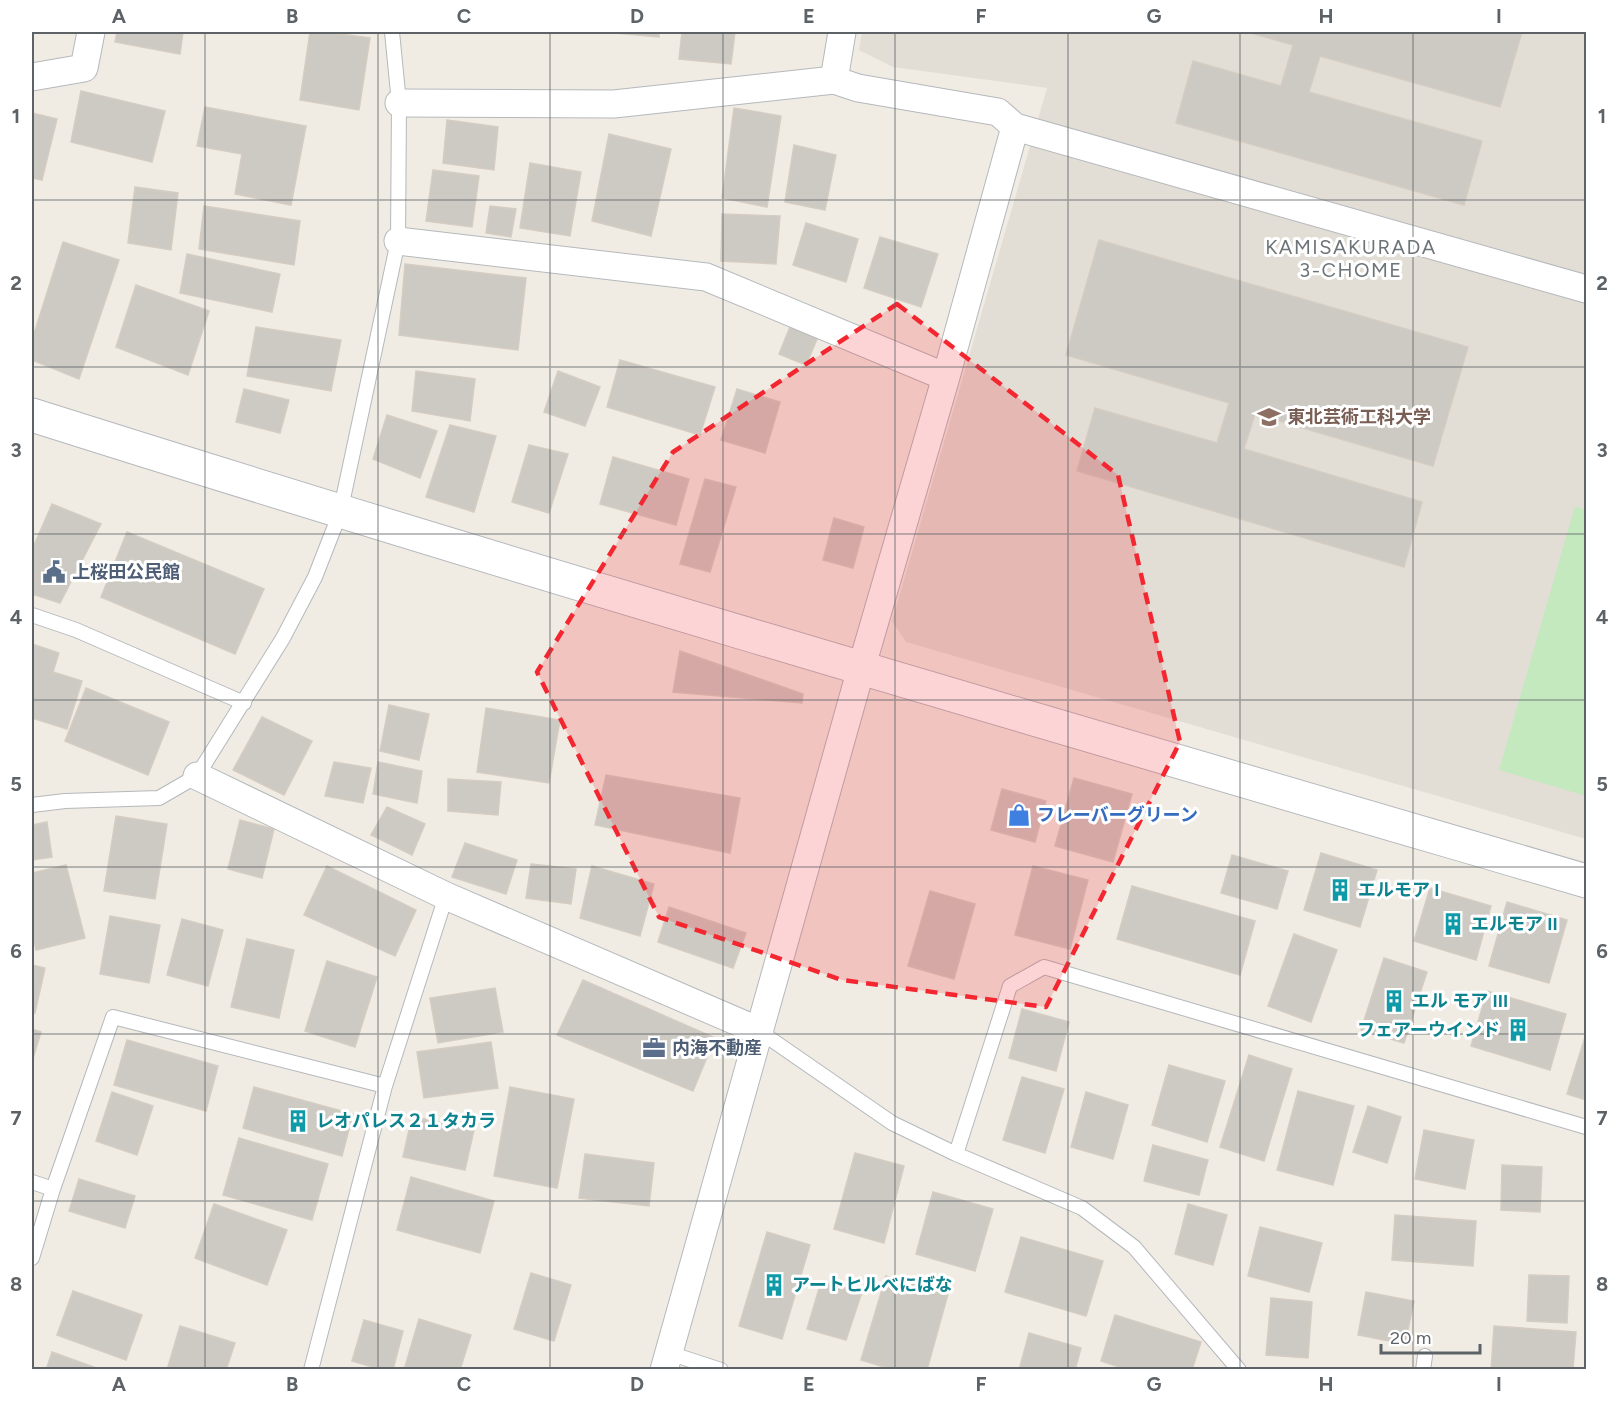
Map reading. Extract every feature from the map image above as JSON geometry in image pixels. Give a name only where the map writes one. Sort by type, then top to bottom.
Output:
[{"type":"street","points":[[32,77],[84,68],[91,32]]},
{"type":"street","points":[[834,80],[842,32]]},
{"type":"street","points":[[399,103],[614,104],[834,80],[858,88],[998,112],[1015,127],[1587,289]]},
{"type":"street","points":[[666,1361],[1015,127]]},
{"type":"street","points":[[398,241],[706,278],[946,377]]},
{"type":"street","points":[[32,415],[340,513],[861,669],[1587,881]]},
{"type":"street","points":[[197,776],[446,896],[759,1031]]},
{"type":"lane","points":[[32,805],[65,801],[159,798],[197,776],[283,638],[315,577],[340,513],[398,241],[399,103],[392,32]]},
{"type":"lane","points":[[32,615],[75,630],[244,703]]},
{"type":"lane","points":[[310,1370],[385,1086],[446,896]]},
{"type":"lane","points":[[956,1154],[1010,986],[1044,967],[1587,1127]]},
{"type":"lane","points":[[32,1258],[53,1189],[113,1017],[385,1086]]},
{"type":"lane","points":[[759,1031],[892,1123],[956,1154],[1082,1208],[1134,1247],[1239,1370]]},
{"type":"lane","points":[[32,1182],[53,1189]]},
{"type":"lane","points":[[666,1361],[721,1370]]},
{"type":"highlighted area","points":[[897,304],[1118,475],[1180,742],[1046,1007],[842,980],[659,917],[537,672],[673,452]]},
{"type":"shaded area","name":"東北芸術工科大学","points":[[862,32],[1586,32],[1586,839],[906,642],[892,621],[1047,88],[893,67],[859,50]]},
{"type":"green space","points":[[1575,506],[1586,510],[1586,796],[1499,770]]},
{"type":"building","points":[[117,32],[183,32],[180,54],[115,42]]},
{"type":"building","points":[[310,32],[370,38],[359,110],[300,100]]},
{"type":"building","points":[[659,32],[659,37],[616,33]]},
{"type":"building","points":[[682,32],[735,32],[731,64],[679,59]]},
{"type":"building","points":[[1247,32],[1522,32],[1500,107],[1320,56],[1309,92],[1482,141],[1464,205],[1176,123],[1193,61],[1281,86],[1293,45]]},
{"type":"building","points":[[81,91],[165,111],[152,162],[71,142]]},
{"type":"building","points":[[205,107],[306,126],[291,205],[235,194],[242,154],[197,146]]},
{"type":"building","points":[[734,108],[781,116],[767,207],[722,198]]},
{"type":"building","points":[[32,113],[57,119],[42,180],[32,178]]},
{"type":"building","points":[[447,120],[498,127],[494,170],[443,163]]},
{"type":"building","points":[[609,134],[671,149],[651,236],[592,221]]},
{"type":"building","points":[[794,145],[836,155],[825,210],[785,202]]},
{"type":"building","points":[[530,163],[581,172],[570,236],[520,228]]},
{"type":"building","points":[[433,170],[479,176],[472,227],[426,221]]},
{"type":"building","points":[[135,187],[178,193],[171,250],[128,243]]},
{"type":"building","points":[[204,206],[300,221],[294,265],[199,249]]},
{"type":"building","points":[[490,206],[516,209],[511,237],[486,233]]},
{"type":"building","points":[[722,214],[780,216],[776,264],[721,261]]},
{"type":"building","points":[[806,223],[858,239],[846,282],[793,265]]},
{"type":"building","points":[[880,237],[938,254],[921,307],[864,288]]},
{"type":"building","points":[[1099,240],[1468,347],[1433,466],[1255,414],[1244,449],[1422,502],[1404,567],[1077,471],[1095,408],[1217,443],[1229,403],[1066,355]]},
{"type":"building","points":[[63,242],[119,260],[79,379],[32,360],[32,340]]},
{"type":"building","points":[[187,254],[280,274],[272,312],[180,293]]},
{"type":"building","points":[[405,264],[526,278],[518,350],[399,335]]},
{"type":"building","points":[[136,285],[209,311],[188,375],[116,347]]},
{"type":"building","points":[[256,327],[341,340],[331,391],[247,376]]},
{"type":"building","points":[[790,327],[818,337],[806,365],[779,354]]},
{"type":"building","points":[[620,360],[715,387],[700,435],[607,407]]},
{"type":"building","points":[[416,371],[475,379],[470,421],[412,411]]},
{"type":"building","points":[[558,371],[600,387],[585,426],[544,412]]},
{"type":"building","points":[[244,389],[289,400],[280,433],[236,422]]},
{"type":"building","points":[[737,389],[780,402],[765,453],[721,440]]},
{"type":"building","points":[[387,415],[437,431],[420,478],[373,459]]},
{"type":"building","points":[[450,425],[496,436],[474,512],[426,497]]},
{"type":"building","points":[[529,445],[568,454],[549,513],[512,502]]},
{"type":"building","points":[[613,457],[689,479],[676,525],[600,504]]},
{"type":"building","points":[[705,479],[736,487],[710,572],[680,564]]},
{"type":"building","name":"上桜田公民館","points":[[52,504],[101,524],[60,603],[32,594],[32,550]]},
{"type":"building","points":[[834,518],[864,527],[853,568],[823,560]]},
{"type":"building","points":[[127,532],[264,589],[235,654],[101,597]]},
{"type":"building","points":[[32,644],[59,653],[53,672],[82,681],[67,729],[32,718]]},
{"type":"building","points":[[680,651],[803,694],[802,703],[673,692]]},
{"type":"building","points":[[86,688],[169,722],[148,775],[65,741]]},
{"type":"building","points":[[389,705],[429,714],[419,760],[380,751]]},
{"type":"building","points":[[486,708],[560,720],[549,783],[477,772]]},
{"type":"building","points":[[262,717],[312,741],[284,795],[233,770]]},
{"type":"building","points":[[334,762],[371,768],[363,803],[325,796]]},
{"type":"building","points":[[378,762],[422,771],[417,803],[373,794]]},
{"type":"building","points":[[606,775],[740,798],[730,853],[595,825]]},
{"type":"building","points":[[1074,778],[1132,794],[1113,862],[1055,846]]},
{"type":"building","points":[[448,779],[501,782],[498,815],[448,811]]},
{"type":"building","name":"フレーバーグリーン","points":[[1002,789],[1046,801],[1035,842],[991,830]]},
{"type":"building","points":[[387,807],[425,824],[412,855],[371,835]]},
{"type":"building","points":[[116,816],[167,824],[155,899],[104,891]]},
{"type":"building","points":[[240,820],[274,829],[262,878],[228,869]]},
{"type":"building","points":[[47,822],[52,857],[32,860],[32,825]]},
{"type":"building","points":[[465,843],[517,860],[506,894],[452,877]]},
{"type":"building","name":"エルモア I","points":[[1321,853],[1377,870],[1360,927],[1304,910]]},
{"type":"building","points":[[1232,855],[1288,871],[1277,909],[1221,893]]},
{"type":"building","points":[[531,864],[576,869],[571,904],[526,898]]},
{"type":"building","points":[[66,865],[85,938],[36,950],[32,931],[32,873]]},
{"type":"building","points":[[327,866],[416,910],[395,956],[304,915]]},
{"type":"building","points":[[592,866],[654,884],[640,936],[580,918]]},
{"type":"building","points":[[1033,866],[1088,880],[1070,949],[1015,935]]},
{"type":"building","points":[[1132,886],[1255,921],[1240,975],[1117,939]]},
{"type":"building","name":"エルモア II","points":[[1430,888],[1491,906],[1476,960],[1414,941]]},
{"type":"building","points":[[930,891],[975,904],[954,979],[908,966]]},
{"type":"building","points":[[1507,902],[1567,920],[1549,983],[1489,966]]},
{"type":"building","points":[[669,907],[746,933],[733,968],[658,942]]},
{"type":"building","points":[[110,916],[160,925],[149,983],[100,974]]},
{"type":"building","points":[[182,919],[223,930],[208,986],[167,975]]},
{"type":"building","points":[[1294,934],[1337,950],[1311,1022],[1268,1006]]},
{"type":"building","points":[[247,939],[294,950],[279,1018],[231,1007]]},
{"type":"building","name":"エル モア III","points":[[1384,958],[1427,972],[1404,1043],[1361,1030]]},
{"type":"building","points":[[327,961],[377,977],[355,1047],[305,1031]]},
{"type":"building","points":[[32,965],[45,968],[35,1013],[32,1013]]},
{"type":"building","points":[[583,980],[715,1038],[693,1091],[557,1035]]},
{"type":"building","points":[[495,988],[503,1032],[438,1043],[430,998]]},
{"type":"building","name":"フェアーウインド","points":[[1487,991],[1566,1014],[1550,1070],[1471,1046]]},
{"type":"building","points":[[1022,1009],[1069,1022],[1056,1071],[1009,1058]]},
{"type":"building","points":[[32,1029],[41,1032],[32,1062]]},
{"type":"building","points":[[1586,1034],[1586,1100],[1567,1094]]},
{"type":"building","points":[[127,1040],[218,1066],[206,1111],[114,1085]]},
{"type":"building","points":[[491,1042],[498,1088],[424,1098],[417,1052]]},
{"type":"building","points":[[1249,1055],[1292,1069],[1264,1161],[1220,1147]]},
{"type":"building","points":[[1169,1065],[1225,1081],[1207,1142],[1152,1125]]},
{"type":"building","points":[[1022,1077],[1064,1089],[1045,1153],[1003,1140]]},
{"type":"building","name":"レオパレス２１タカラ","points":[[254,1087],[353,1114],[342,1156],[243,1128]]},
{"type":"building","points":[[510,1087],[574,1099],[557,1188],[494,1176]]},
{"type":"building","points":[[1298,1091],[1354,1106],[1333,1185],[1277,1170]]},
{"type":"building","points":[[112,1092],[153,1106],[137,1155],[96,1141]]},
{"type":"building","points":[[1086,1092],[1128,1105],[1113,1159],[1071,1147]]},
{"type":"building","points":[[1368,1106],[1401,1117],[1387,1163],[1353,1152]]},
{"type":"building","points":[[412,1116],[474,1130],[465,1170],[403,1157]]},
{"type":"building","points":[[1424,1130],[1474,1140],[1465,1189],[1415,1179]]},
{"type":"building","points":[[239,1138],[328,1164],[312,1220],[223,1195]]},
{"type":"building","points":[[1153,1145],[1208,1160],[1199,1195],[1144,1181]]},
{"type":"building","points":[[855,1153],[904,1166],[884,1243],[834,1229]]},
{"type":"building","points":[[585,1154],[654,1163],[649,1206],[579,1198]]},
{"type":"building","points":[[1502,1165],[1542,1167],[1540,1212],[1501,1210]]},
{"type":"building","points":[[411,1177],[494,1201],[480,1253],[397,1230]]},
{"type":"building","points":[[79,1179],[135,1196],[125,1228],[69,1211]]},
{"type":"building","points":[[933,1192],[993,1209],[975,1271],[916,1254]]},
{"type":"building","points":[[214,1204],[287,1230],[267,1285],[195,1258]]},
{"type":"building","points":[[1188,1204],[1227,1215],[1213,1265],[1175,1254]]},
{"type":"building","points":[[1395,1215],[1476,1221],[1473,1266],[1392,1260]]},
{"type":"building","points":[[1260,1227],[1322,1243],[1309,1292],[1248,1276]]},
{"type":"building","name":"アートヒルべにばな","points":[[767,1232],[810,1245],[782,1339],[739,1326]]},
{"type":"building","points":[[1021,1237],[1103,1261],[1086,1316],[1005,1292]]},
{"type":"building","points":[[531,1273],[571,1285],[554,1341],[514,1329]]},
{"type":"building","points":[[1529,1275],[1569,1276],[1567,1323],[1527,1321]]},
{"type":"building","points":[[886,1276],[948,1294],[927,1370],[894,1370],[861,1360]]},
{"type":"building","points":[[821,1282],[862,1292],[846,1340],[807,1329]]},
{"type":"building","points":[[73,1291],[142,1315],[126,1360],[57,1335]]},
{"type":"building","points":[[1366,1292],[1414,1301],[1405,1344],[1358,1335]]},
{"type":"building","points":[[1271,1298],[1312,1302],[1308,1358],[1266,1355]]},
{"type":"building","points":[[1115,1315],[1201,1342],[1192,1370],[1128,1370],[1101,1361]]},
{"type":"building","points":[[419,1319],[471,1335],[460,1370],[404,1370]]},
{"type":"building","points":[[364,1320],[403,1331],[393,1370],[383,1370],[352,1361]]},
{"type":"building","points":[[180,1326],[235,1343],[226,1370],[167,1370]]},
{"type":"building","points":[[1494,1326],[1576,1332],[1573,1370],[1491,1370]]},
{"type":"building","points":[[1029,1333],[1081,1348],[1075,1370],[1019,1370]]},
{"type":"building","points":[[52,1352],[102,1370],[46,1370]]},
{"type":"place","name":"東北芸術工科大学","points":[[1269,417]]},
{"type":"place","name":"上桜田公民館","points":[[54,572]]},
{"type":"place","name":"フレーバーグリーン","points":[[1019,815]]},
{"type":"place","name":"エルモア I","points":[[1340,890]]},
{"type":"place","name":"エルモア II","points":[[1453,924]]},
{"type":"place","name":"エル モア III","points":[[1394,1001]]},
{"type":"place","name":"フェアーウインド","points":[[1518,1030]]},
{"type":"place","name":"内海不動産","points":[[654,1048]]},
{"type":"place","name":"レオパレス２１タカラ","points":[[298,1121]]},
{"type":"place","name":"アートヒルべにばな","points":[[774,1285]]},
{"type":"district","name":"KAMISAKURADA 3-CHOME","points":[[1351,258]]}]
